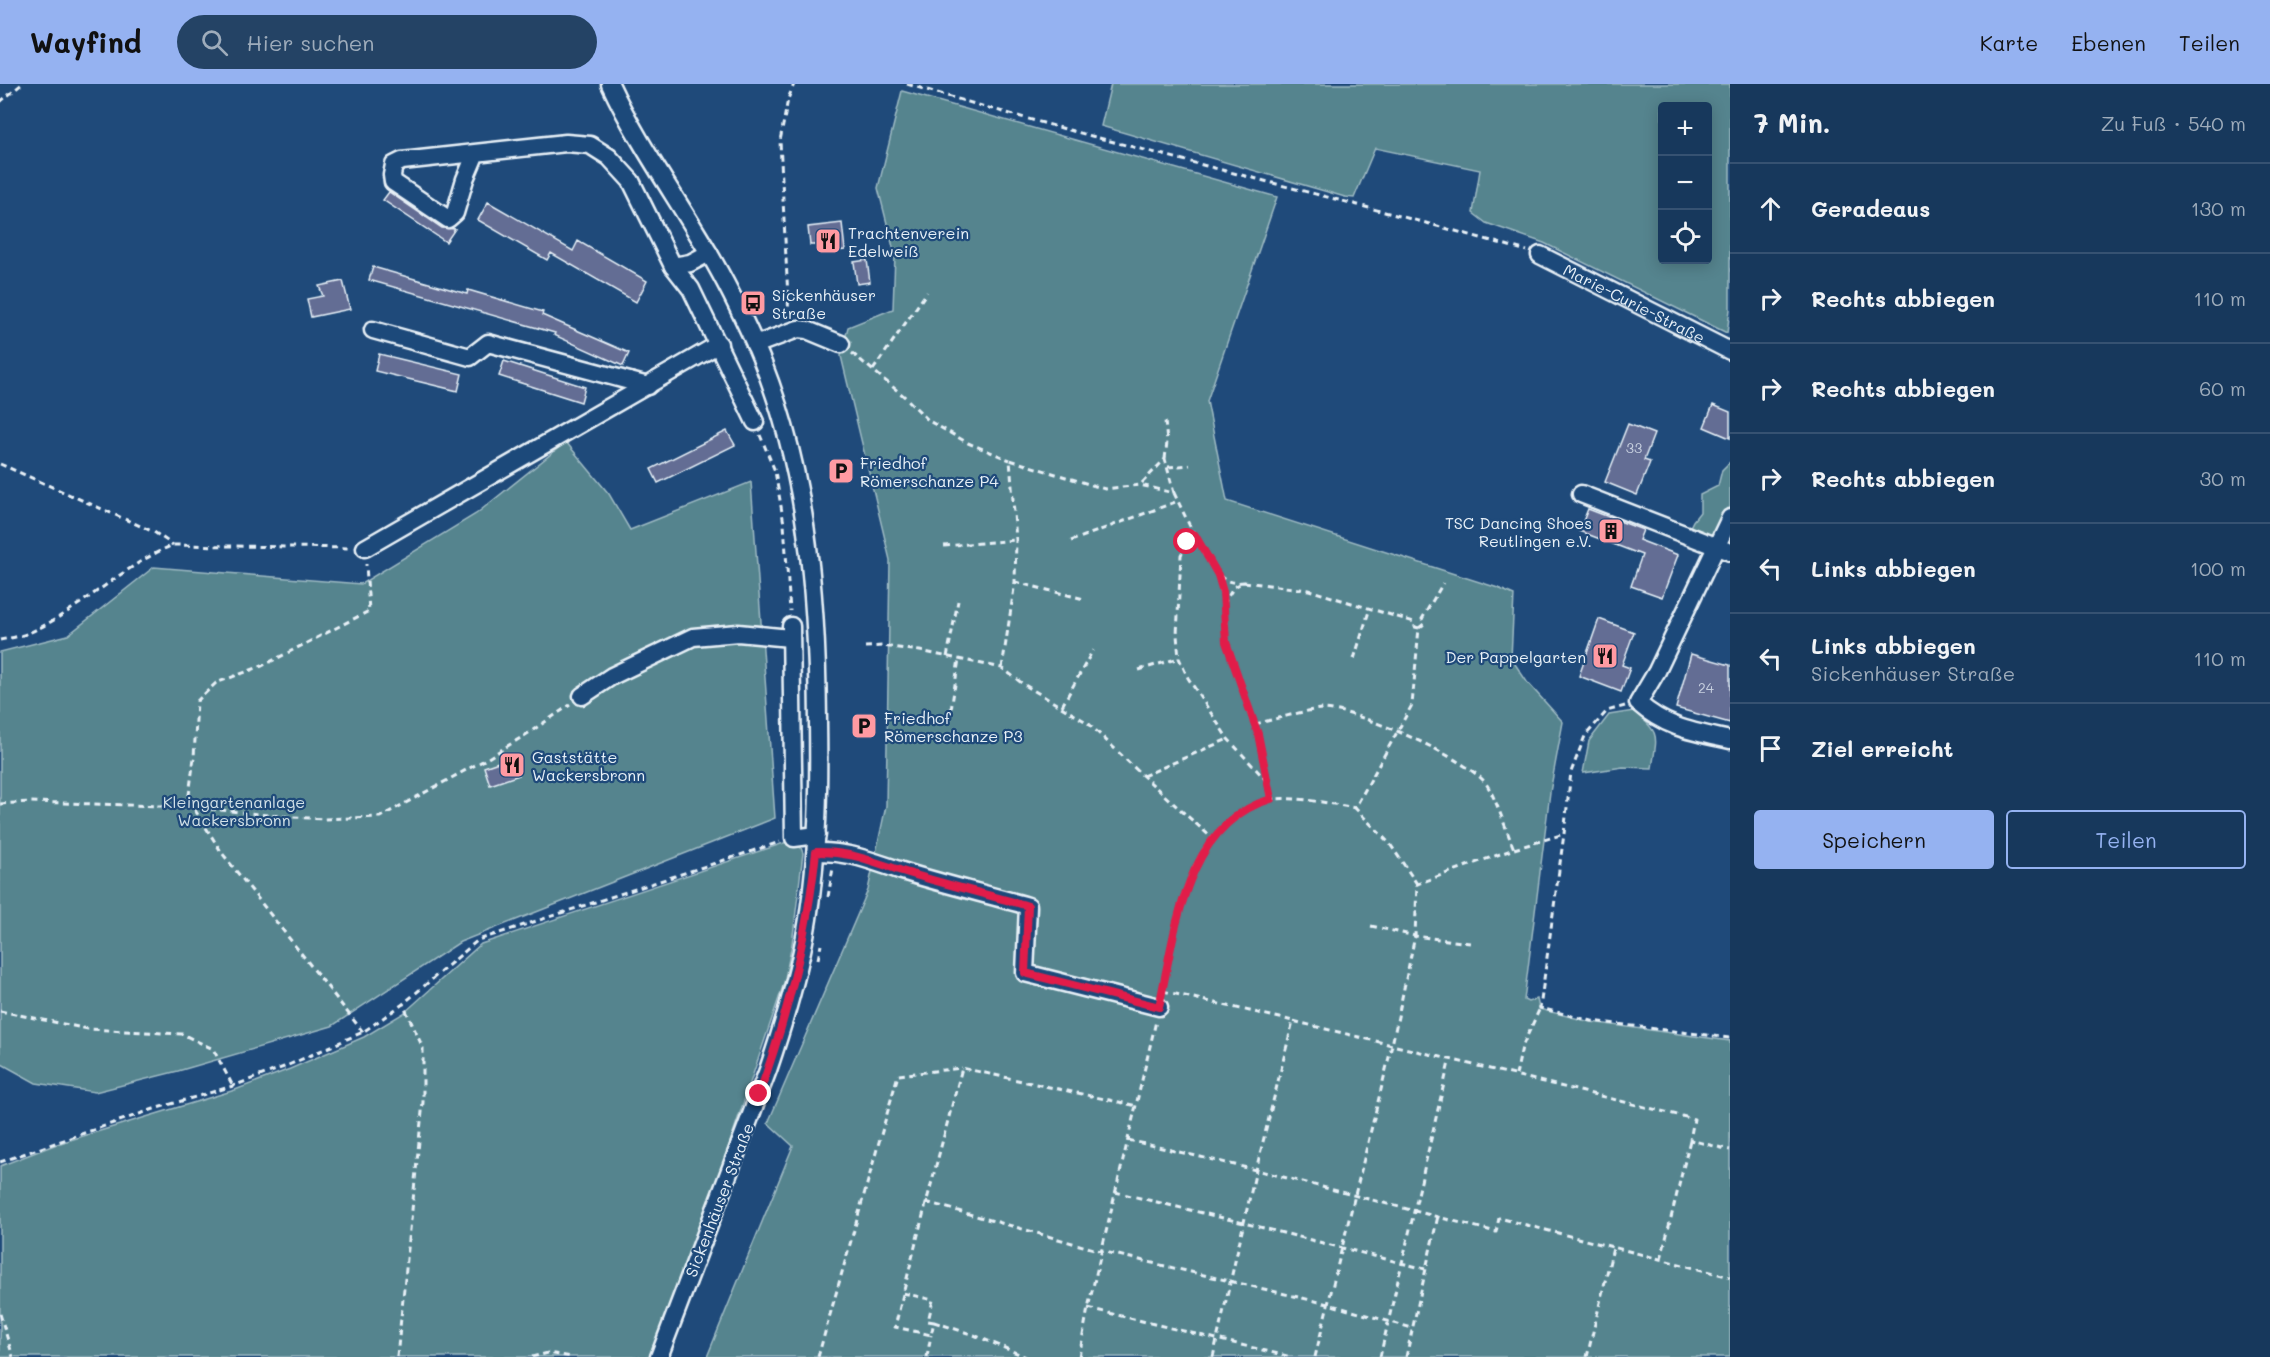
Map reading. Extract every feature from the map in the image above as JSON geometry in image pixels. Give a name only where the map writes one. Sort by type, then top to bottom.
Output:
[{"type":"street","name":"Sickenhäuser Straße","points":[[610,84],[638,137],[709,253],[755,345],[777,404],[796,471],[809,543],[818,677],[822,846],[803,946],[783,1024],[759,1094],[659,1357]]},
{"type":"street","points":[[476,153],[455,213],[448,219],[393,182],[394,165],[402,161],[566,143],[590,145],[609,157],[631,181],[673,266],[691,289],[755,422]]},
{"type":"street","points":[[673,266],[690,263],[709,253]]},
{"type":"street","name":"Marie-Curie-Straße","points":[[1540,255],[1730,351]]},
{"type":"street","points":[[373,330],[470,357],[488,342],[648,386]]},
{"type":"street","points":[[755,345],[789,331],[807,330],[841,344]]},
{"type":"street","points":[[365,548],[719,344]]},
{"type":"street","points":[[1581,494],[1724,550]]},
{"type":"street","points":[[1730,518],[1724,550],[1638,703],[1654,717],[1681,729],[1730,740]]},
{"type":"street","points":[[582,696],[612,676],[693,637],[791,632],[794,838],[862,856],[901,871],[1028,906],[1025,973],[1159,1007]]},
{"type":"path","points":[[0,102],[22,84]]},
{"type":"path","points":[[789,331],[780,141],[788,99],[794,84]]},
{"type":"path","points":[[907,84],[1144,151],[1468,234],[1540,255]]},
{"type":"path","points":[[873,370],[927,292]]},
{"type":"path","points":[[841,344],[929,421],[968,443],[1010,460],[1105,489],[1140,485],[1174,493]]},
{"type":"path","points":[[1165,421],[1167,442],[1165,459],[1174,493],[1218,575],[1224,603],[1226,642],[1254,724],[1271,799]]},
{"type":"path","points":[[755,422],[775,471],[784,524],[791,632]]},
{"type":"path","points":[[1140,485],[1165,459]]},
{"type":"path","points":[[1002,668],[1015,582],[1016,540],[1010,460]]},
{"type":"path","points":[[0,464],[154,532],[173,545]]},
{"type":"path","points":[[1168,467],[1190,465]]},
{"type":"path","points":[[1071,541],[1178,501]]},
{"type":"path","points":[[1195,535],[1187,542],[1181,555],[1177,635],[1179,658],[1188,678],[1228,739],[1267,782]]},
{"type":"path","points":[[944,546],[1016,540]]},
{"type":"path","points":[[0,640],[30,633],[80,604],[151,554],[173,545],[365,548],[369,611],[262,666],[216,683],[197,701],[194,758],[189,795],[193,807],[222,853],[363,1032]]},
{"type":"path","points":[[1218,575],[1227,581],[1309,590],[1414,622]]},
{"type":"path","points":[[1015,582],[1084,599]]},
{"type":"path","points":[[1224,603],[1234,587],[1244,582]]},
{"type":"path","points":[[1355,808],[1412,705],[1419,628],[1424,624],[1422,619],[1443,583]]},
{"type":"path","points":[[947,657],[958,601]]},
{"type":"path","points":[[1354,659],[1370,608]]},
{"type":"path","points":[[1414,622],[1416,619],[1422,619]]},
{"type":"path","points":[[1414,622],[1415,627],[1419,628]]},
{"type":"path","points":[[866,647],[883,646],[1002,668],[1023,684],[1088,723],[1212,838]]},
{"type":"path","points":[[1062,706],[1093,650]]},
{"type":"path","points":[[1139,670],[1179,658]]},
{"type":"path","points":[[951,710],[959,659]]},
{"type":"path","points":[[0,804],[30,802],[193,807],[323,819],[380,816],[498,752],[582,696]]},
{"type":"path","points":[[1516,1075],[1522,1047],[1540,1008],[1571,772],[1585,736],[1607,711],[1638,703]]},
{"type":"path","points":[[1254,724],[1322,709],[1347,713],[1398,730],[1458,762],[1487,784],[1514,849]]},
{"type":"path","points":[[1143,776],[1228,739]]},
{"type":"path","points":[[1079,1357],[1088,1308],[1137,1106],[1183,897],[1193,868],[1212,838],[1241,813],[1257,803],[1271,799],[1307,800],[1355,808],[1390,844],[1417,884],[1415,936],[1392,1045],[1315,1357]]},
{"type":"path","points":[[1417,884],[1514,849],[1564,834]]},
{"type":"path","points":[[0,1162],[154,1108],[233,1086],[284,1067],[363,1032],[403,1004],[478,940],[794,838]]},
{"type":"path","points":[[822,846],[832,870],[827,905]]},
{"type":"path","points":[[1371,926],[1415,936],[1470,943]]},
{"type":"path","points":[[817,962],[821,940]]},
{"type":"path","points":[[1162,990],[1694,1119],[1661,1259]]},
{"type":"path","points":[[397,1357],[423,1102],[423,1048],[403,1004]]},
{"type":"path","points":[[1540,1008],[1592,1021],[1730,1038]]},
{"type":"path","points":[[0,1011],[88,1029],[182,1034],[213,1049],[233,1086]]},
{"type":"path","points":[[1213,1357],[1293,1021]]},
{"type":"path","points":[[1380,1357],[1450,1058]]},
{"type":"path","points":[[818,1357],[898,1075],[962,1068],[1137,1106]]},
{"type":"path","points":[[931,1335],[895,1327],[962,1068]]},
{"type":"path","points":[[1128,1140],[1256,1170],[1496,1232],[1499,1218],[1730,1277]]},
{"type":"path","points":[[1690,1140],[1730,1150]]},
{"type":"path","points":[[1115,1192],[1425,1269]]},
{"type":"path","points":[[926,1202],[1101,1251],[1328,1304],[1412,1328]]},
{"type":"path","points":[[1406,1357],[1438,1216]]},
{"type":"path","points":[[1587,1357],[1613,1248]]},
{"type":"path","points":[[903,1293],[933,1300],[928,1321],[974,1335],[1026,1357]]},
{"type":"path","points":[[1088,1308],[1291,1357]]},
{"type":"path","points":[[0,1314],[13,1357]]},
{"type":"path","points":[[927,1357],[934,1322]]},
{"type":"path","points":[[532,1357],[548,1353],[572,1357]]},
{"type":"green space","points":[[1111,84],[1730,84],[1730,309],[1727,333],[1544,243],[1486,223],[1473,213],[1480,170],[1375,148],[1354,198],[1101,126]]},
{"type":"green space","points":[[902,91],[1277,197],[1207,401],[1227,501],[1514,595],[1511,658],[1527,682],[1563,722],[1550,792],[1524,1000],[1528,1002],[1537,999],[1539,1009],[1591,1022],[1730,1041],[1730,1357],[707,1357],[793,1146],[768,1123],[868,890],[886,806],[890,560],[841,356],[848,327],[893,309],[895,255],[878,188]]},
{"type":"green space","name":"Kleingartenanlage Wackersbronn","points":[[566,442],[609,494],[630,530],[751,482],[775,818],[460,942],[332,1026],[178,1071],[95,1092],[36,1083],[0,1063],[0,652],[68,635],[154,567],[361,584],[476,514]]},
{"type":"green space","points":[[1730,462],[1730,507],[1716,542],[1694,533],[1690,527],[1700,512],[1700,495],[1718,486],[1722,470]]},
{"type":"green space","points":[[1634,711],[1649,725],[1655,736],[1652,768],[1623,767],[1583,773],[1589,741],[1609,715]]},
{"type":"green space","points":[[790,841],[799,843],[803,853],[792,944],[784,983],[657,1357],[0,1357],[0,1166],[57,1144],[235,1090],[364,1037],[404,1013],[481,944]]},
{"type":"building","points":[[389,192],[442,228],[455,229],[446,242],[383,200]]},
{"type":"building","points":[[488,202],[573,251],[578,241],[647,281],[636,302],[551,253],[547,260],[478,220]]},
{"type":"building","points":[[842,223],[845,250],[818,253],[817,245],[810,245],[808,227]]},
{"type":"building","points":[[867,260],[870,282],[857,284],[854,262]]},
{"type":"building","points":[[373,267],[467,294],[468,290],[543,312],[542,315],[629,353],[623,366],[554,335],[555,333],[369,280]]},
{"type":"building","points":[[343,281],[350,309],[311,317],[307,299],[323,296],[319,286]]},
{"type":"building","points":[[379,354],[462,374],[458,391],[375,371]]},
{"type":"building","points":[[504,361],[585,387],[581,402],[499,376]]},
{"type":"building","points":[[1713,405],[1730,412],[1730,438],[1704,427]]},
{"type":"building","points":[[1628,424],[1654,434],[1644,460],[1650,462],[1637,495],[1605,482]]},
{"type":"building","points":[[727,431],[735,445],[658,483],[651,469]]},
{"type":"building","points":[[1588,509],[1643,530],[1639,540],[1678,555],[1662,597],[1631,586],[1642,555],[1579,531]]},
{"type":"building","name":"Der Pappelgarten","points":[[1599,619],[1634,632],[1622,665],[1630,668],[1621,692],[1579,676]]},
{"type":"building","points":[[1691,654],[1730,665],[1730,723],[1676,708]]},
{"type":"building","points":[[513,757],[519,775],[490,785],[484,767]]},
{"type":"place","name":"Trachtenverein Edelweiß","points":[[828,241]]},
{"type":"place","name":"Sickenhäuser Straße","points":[[753,303]]},
{"type":"place","name":"Friedhof Römerschanze P4","points":[[841,471]]},
{"type":"place","name":"TSC Dancing Shoes Reutlingen e.V.","points":[[1611,531]]},
{"type":"place","name":"Der Pappelgarten","points":[[1605,656]]},
{"type":"place","name":"Friedhof Römerschanze P3","points":[[864,726]]},
{"type":"place","name":"Gaststätte Wackersbronn","points":[[512,765]]},
{"type":"route","points":[[759,1094],[791,997],[808,920],[816,852],[862,856],[901,871],[1028,906],[1025,973],[1159,1007],[1183,897],[1193,868],[1212,838],[1224,827],[1257,803],[1271,799],[1258,734],[1226,642],[1223,592],[1218,575],[1195,535],[1187,542]]}]
